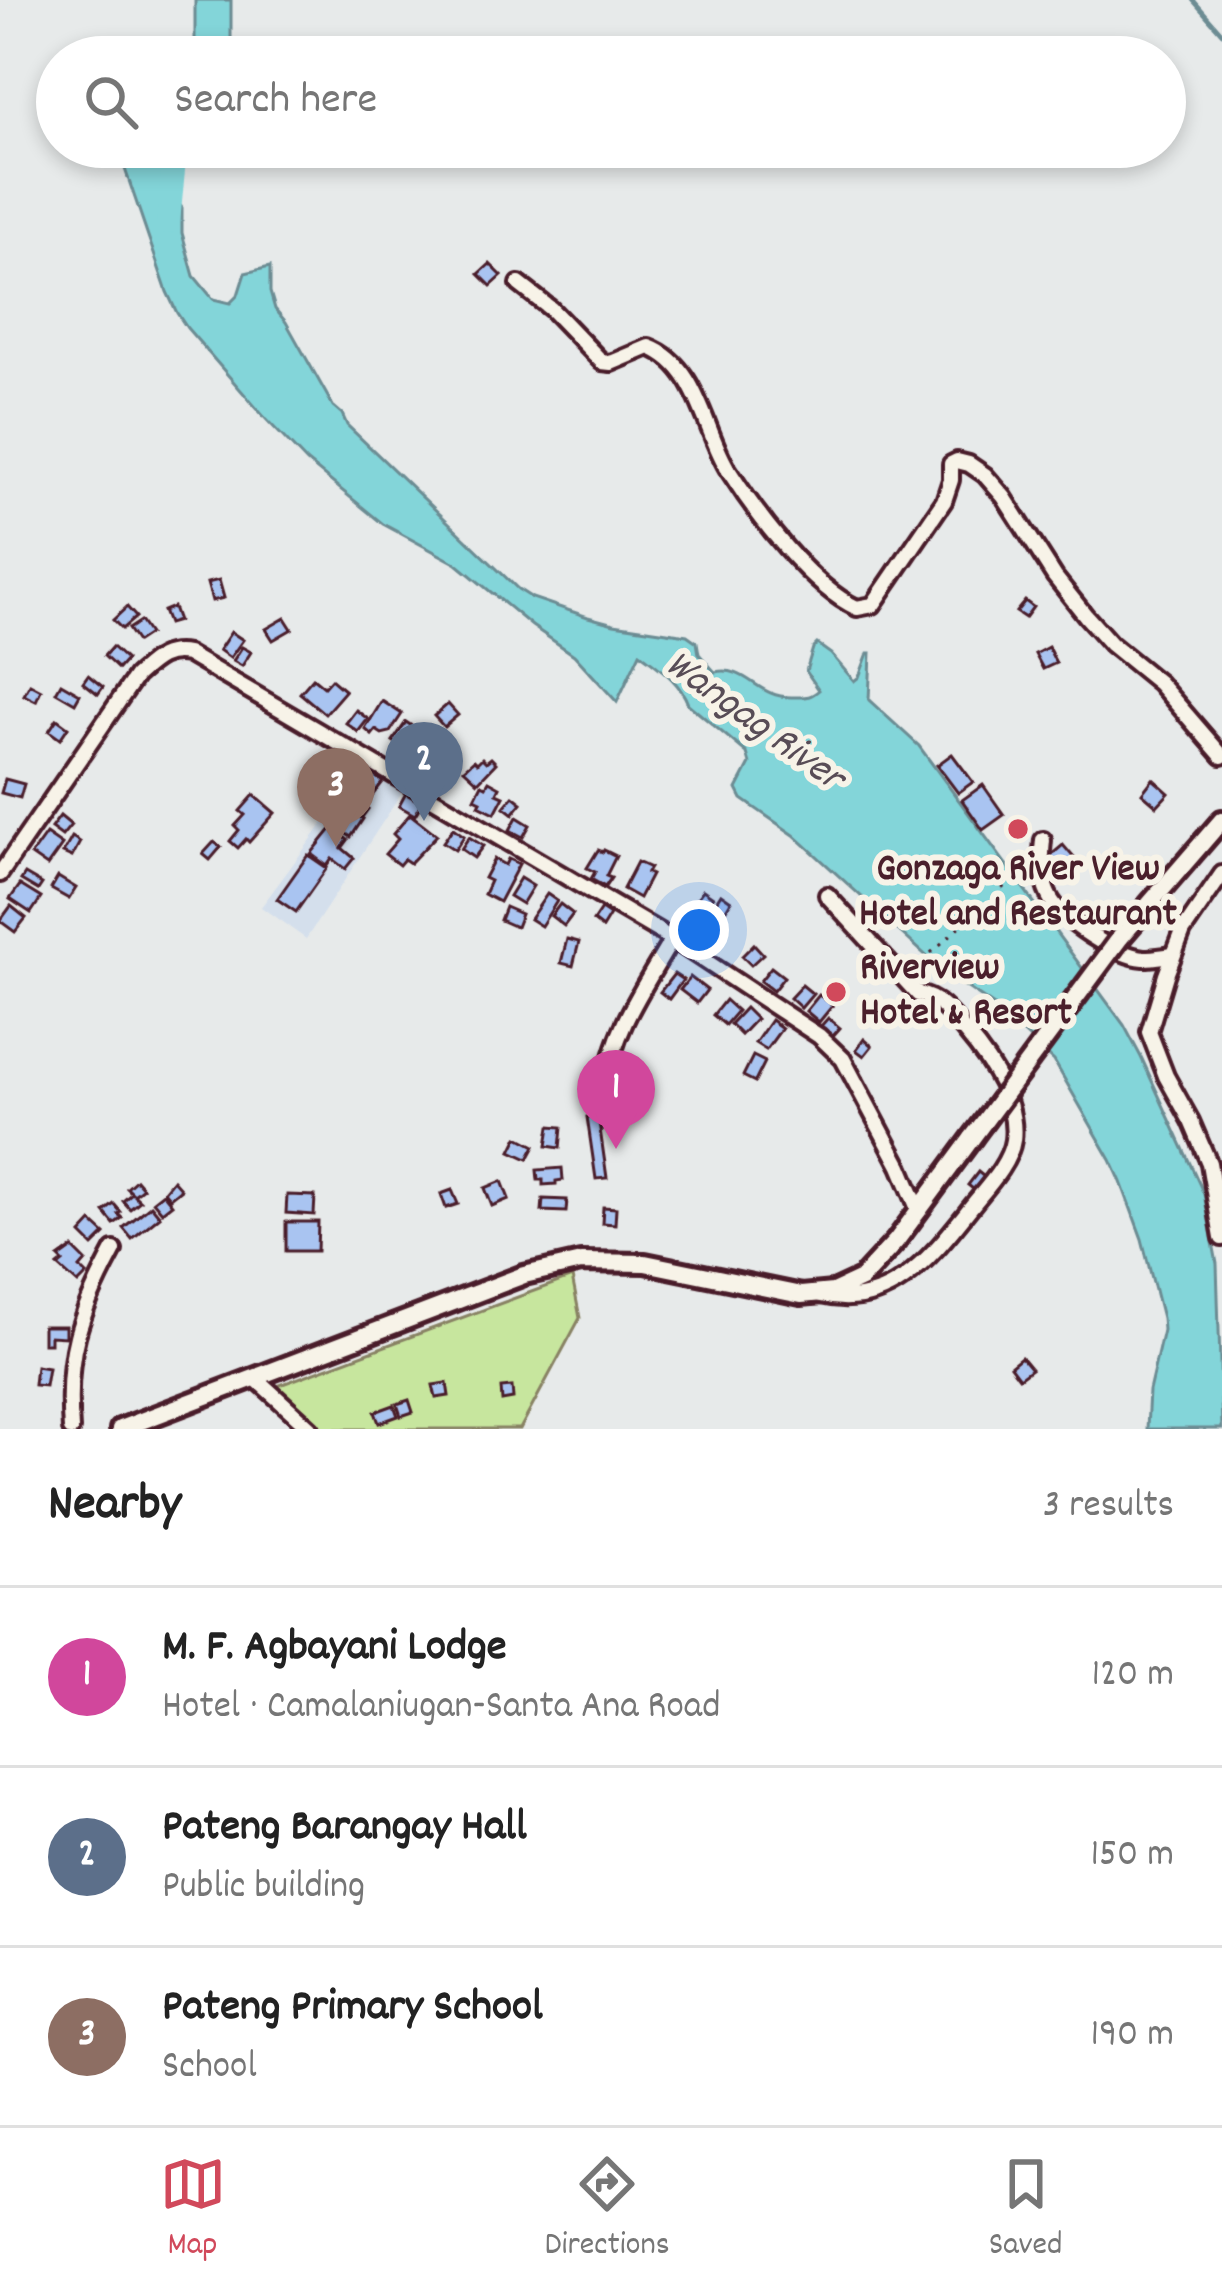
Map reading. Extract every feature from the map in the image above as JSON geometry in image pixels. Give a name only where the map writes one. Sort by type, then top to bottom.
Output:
[{"type":"main road","points":[[120,1429],[524,1274],[556,1266],[645,1263],[801,1295],[848,1287],[861,1279],[919,1211],[1120,938],[1222,820]]},
{"type":"street","points":[[519,284],[551,309],[602,362],[611,363],[649,347],[670,360],[690,386],[726,467],[747,496],[801,567],[857,608],[873,605],[937,515],[949,491],[951,464],[961,461],[978,469],[1004,497],[1054,577],[1086,616],[1111,644],[1159,682],[1222,756]]},
{"type":"street","points":[[0,874],[136,676],[154,660],[178,652],[672,939],[819,1036],[843,1059],[919,1211]]},
{"type":"street","points":[[1043,840],[1041,863],[1048,895],[1059,910],[1106,944],[1135,956],[1173,955]]},
{"type":"street","points":[[1222,874],[1173,955],[1149,1032],[1209,1162],[1222,1238]]},
{"type":"street","points":[[821,1295],[864,1298],[900,1281],[931,1256],[1009,1154],[1013,1126],[997,1076],[983,1052],[933,997],[918,994],[826,895]]},
{"type":"street","points":[[607,1083],[609,1064],[633,1006],[672,939]]},
{"type":"street","points":[[71,1429],[70,1366],[76,1332],[114,1250]]},
{"type":"street","points":[[255,1378],[311,1429]]},
{"type":"path","points":[[915,968],[1016,876]]},
{"type":"shaded area","points":[[366,766],[405,788],[306,939],[261,907]]},
{"type":"green space","points":[[572,1277],[580,1318],[520,1429],[321,1429],[277,1386]]},
{"type":"water","points":[[195,0],[231,0],[231,36],[195,36]]},
{"type":"water","points":[[125,168],[171,168],[164,181],[182,208],[182,233],[194,276],[213,299],[230,303],[245,273],[270,267],[275,309],[347,425],[518,589],[588,617],[687,635],[697,642],[699,654],[715,672],[736,673],[780,696],[807,696],[819,690],[806,671],[817,644],[854,681],[871,653],[869,700],[919,746],[1124,1025],[1204,1194],[1217,1264],[1222,1429],[1147,1429],[1162,1318],[1142,1239],[1121,1182],[1054,1061],[994,1006],[944,972],[794,835],[742,799],[737,789],[750,764],[747,753],[688,704],[661,669],[640,653],[617,702],[574,655],[457,564],[383,524],[307,462],[266,419],[187,328],[167,292]]},
{"type":"building","points":[[490,264],[502,276],[491,286],[479,274]]},
{"type":"building","points":[[219,580],[224,598],[212,601],[207,583]]},
{"type":"building","points":[[1025,601],[1033,607],[1025,618],[1016,612]]},
{"type":"building","points":[[127,607],[136,617],[122,629],[113,620]]},
{"type":"building","points":[[173,607],[178,621],[168,624],[163,611]]},
{"type":"building","points":[[285,618],[292,629],[273,640],[266,629]]},
{"type":"building","points":[[140,621],[149,634],[137,642],[128,629]]},
{"type":"building","points":[[231,632],[243,640],[230,658],[219,650]]},
{"type":"building","points":[[112,647],[126,660],[118,669],[104,656]]},
{"type":"building","points":[[242,647],[251,652],[242,666],[233,661]]},
{"type":"building","points":[[1048,647],[1056,663],[1043,669],[1035,654]]},
{"type":"building","points":[[88,675],[103,687],[98,694],[83,682]]},
{"type":"building","points":[[313,678],[324,687],[331,679],[345,691],[325,714],[300,693]]},
{"type":"building","points":[[61,683],[80,694],[75,703],[56,692]]},
{"type":"building","points":[[30,684],[41,690],[36,701],[24,695]]},
{"type":"building","points":[[382,701],[402,714],[390,732],[376,730],[372,735],[365,729]]},
{"type":"building","points":[[448,704],[458,715],[444,727],[434,716]]},
{"type":"building","points":[[356,710],[368,719],[358,732],[346,723]]},
{"type":"building","points":[[57,719],[68,727],[60,739],[49,731]]},
{"type":"building","points":[[406,722],[422,733],[419,737],[424,740],[416,752],[393,741]]},
{"type":"building","points":[[952,754],[973,782],[958,793],[937,765]]},
{"type":"building","points":[[482,758],[496,763],[478,782],[464,769]]},
{"type":"building","points":[[435,759],[456,770],[440,787],[426,768]]},
{"type":"building","points":[[369,772],[383,782],[368,801],[355,792]]},
{"type":"building","points":[[5,779],[24,784],[20,798],[1,793]]},
{"type":"building","points":[[1153,779],[1169,793],[1157,806],[1142,793]]},
{"type":"building","points":[[489,781],[504,796],[495,813],[475,798]]},
{"type":"building","points":[[983,785],[1004,815],[983,830],[962,800]]},
{"type":"building","points":[[406,793],[422,803],[415,815],[399,806]]},
{"type":"building","points":[[254,795],[275,813],[238,848],[230,841],[245,815],[240,811]]},
{"type":"building","points":[[513,796],[522,803],[513,814],[504,807]]},
{"type":"building","points":[[354,799],[368,809],[363,816],[348,805]]},
{"type":"building","points":[[346,807],[363,819],[351,837],[333,825]]},
{"type":"building","points":[[410,814],[437,835],[410,863],[404,859],[399,865],[385,854],[398,839],[393,834]]},
{"type":"building","points":[[60,816],[71,825],[62,836],[51,828]]},
{"type":"building","points":[[517,817],[530,825],[523,837],[510,830]]},
{"type":"building","points":[[332,828],[348,840],[342,848],[354,858],[345,869],[332,859],[327,866],[311,854]]},
{"type":"building","points":[[453,828],[464,836],[455,850],[443,842]]},
{"type":"building","points":[[46,834],[62,845],[47,866],[31,855]]},
{"type":"building","points":[[72,837],[80,842],[72,857],[63,853]]},
{"type":"building","points":[[469,837],[483,846],[474,858],[461,849]]},
{"type":"building","points":[[214,842],[221,847],[210,860],[203,854]]},
{"type":"building","points":[[1063,845],[1075,859],[1061,870],[1050,856]]},
{"type":"building","points":[[598,850],[616,856],[605,887],[591,879],[595,872],[587,868]]},
{"type":"building","points":[[308,855],[327,868],[296,912],[277,899]]},
{"type":"building","points":[[494,859],[505,865],[508,859],[519,864],[499,902],[484,894],[490,881],[484,878]]},
{"type":"building","points":[[637,862],[650,868],[647,873],[651,875],[639,898],[623,889]]},
{"type":"building","points":[[25,874],[42,884],[38,890],[21,880]]},
{"type":"building","points":[[58,877],[76,888],[69,899],[51,889]]},
{"type":"building","points":[[520,878],[533,886],[522,904],[509,896]]},
{"type":"building","points":[[20,885],[41,898],[31,913],[10,899]]},
{"type":"building","points":[[703,890],[713,897],[705,909],[694,902]]},
{"type":"building","points":[[547,894],[557,901],[541,926],[530,919]]},
{"type":"building","points":[[721,894],[731,901],[725,911],[714,905]]},
{"type":"building","points":[[560,904],[573,914],[564,926],[551,916]]},
{"type":"building","points":[[11,906],[26,918],[15,932],[0,921]]},
{"type":"building","points":[[505,907],[521,914],[516,927],[500,920]]},
{"type":"building","points":[[689,908],[700,917],[687,932],[676,923]]},
{"type":"building","points":[[601,909],[610,915],[602,928],[593,921]]},
{"type":"building","points":[[705,919],[718,929],[707,944],[694,935]]},
{"type":"building","points":[[567,939],[579,942],[573,966],[561,963]]},
{"type":"building","points":[[754,944],[763,954],[751,965],[742,956]]},
{"type":"building","points":[[771,967],[784,977],[773,991],[760,981]]},
{"type":"building","points":[[674,974],[683,980],[669,999],[660,992]]},
{"type":"building","points":[[690,977],[707,990],[697,1003],[680,990]]},
{"type":"building","points":[[802,985],[813,994],[801,1008],[790,998]]},
{"type":"building","points":[[819,995],[833,1005],[819,1022],[806,1011]]},
{"type":"building","points":[[725,1000],[737,1011],[725,1025],[713,1015]]},
{"type":"building","points":[[745,1008],[756,1019],[741,1035],[730,1024]]},
{"type":"building","points":[[828,1018],[840,1028],[832,1037],[820,1027]]},
{"type":"building","points":[[771,1020],[782,1028],[766,1050],[755,1043]]},
{"type":"building","points":[[864,1039],[872,1046],[864,1056],[856,1050]]},
{"type":"building","points":[[753,1056],[765,1062],[755,1082],[743,1076]]},
{"type":"building","points":[[612,1103],[617,1126],[603,1129],[598,1106]]},
{"type":"building","points":[[598,1115],[607,1178],[596,1179],[587,1117]]},
{"type":"building","points":[[550,1126],[562,1127],[560,1148],[547,1146]]},
{"type":"building","points":[[518,1137],[535,1146],[528,1159],[511,1151]]},
{"type":"building","points":[[562,1168],[563,1180],[556,1184],[543,1185],[538,1180],[537,1170]]},
{"type":"building","points":[[978,1172],[988,1180],[978,1193],[968,1185]]},
{"type":"building","points":[[136,1180],[143,1188],[134,1195],[140,1201],[130,1209],[123,1201]]},
{"type":"building","points":[[173,1180],[181,1189],[170,1198],[164,1191]]},
{"type":"building","points":[[502,1181],[509,1199],[492,1206],[485,1188]]},
{"type":"building","points":[[452,1190],[458,1204],[446,1208],[441,1194]]},
{"type":"building","points":[[163,1193],[172,1204],[162,1212],[153,1201]]},
{"type":"building","points":[[287,1195],[315,1196],[314,1215],[286,1213]]},
{"type":"building","points":[[543,1199],[567,1200],[566,1212],[542,1211]]},
{"type":"building","points":[[114,1204],[122,1218],[114,1224],[104,1212]]},
{"type":"building","points":[[151,1205],[160,1216],[132,1239],[123,1228]]},
{"type":"building","points":[[603,1207],[616,1208],[615,1224],[602,1223]]},
{"type":"building","points":[[92,1222],[105,1234],[93,1246],[81,1234]]},
{"type":"building","points":[[286,1222],[318,1222],[317,1251],[286,1251]]},
{"type":"building","points":[[73,1248],[86,1261],[80,1268],[87,1275],[78,1284],[58,1266],[63,1262],[59,1258]]},
{"type":"building","points":[[43,1326],[65,1326],[65,1337],[50,1336],[50,1343],[43,1343]]},
{"type":"building","points":[[1021,1357],[1031,1369],[1019,1378],[1010,1366]]},
{"type":"building","points":[[36,1366],[48,1368],[45,1386],[34,1385]]},
{"type":"building","points":[[447,1383],[449,1396],[436,1398],[433,1385]]},
{"type":"building","points":[[512,1387],[513,1399],[502,1401],[501,1388]]},
{"type":"building","points":[[409,1400],[413,1412],[401,1416],[397,1404]]},
{"type":"building","points":[[394,1405],[398,1416],[379,1423],[375,1412]]},
{"type":"waterway","points":[[1193,0],[1222,33]]},
{"type":"waterway","name":"Wangag River","points":[[168,222],[173,168]]},
{"type":"place","name":"Pateng Barangay Hall","points":[[424,821]]},
{"type":"place","name":"Gonzaga River View Hotel and Restaurant","points":[[1018,829]]},
{"type":"place","name":"Pateng Primary School","points":[[336,847]]},
{"type":"place","name":"Riverview Hotel & Resort","points":[[836,992]]},
{"type":"place","name":"M. F. Agbayani Lodge","points":[[616,1149]]}]
